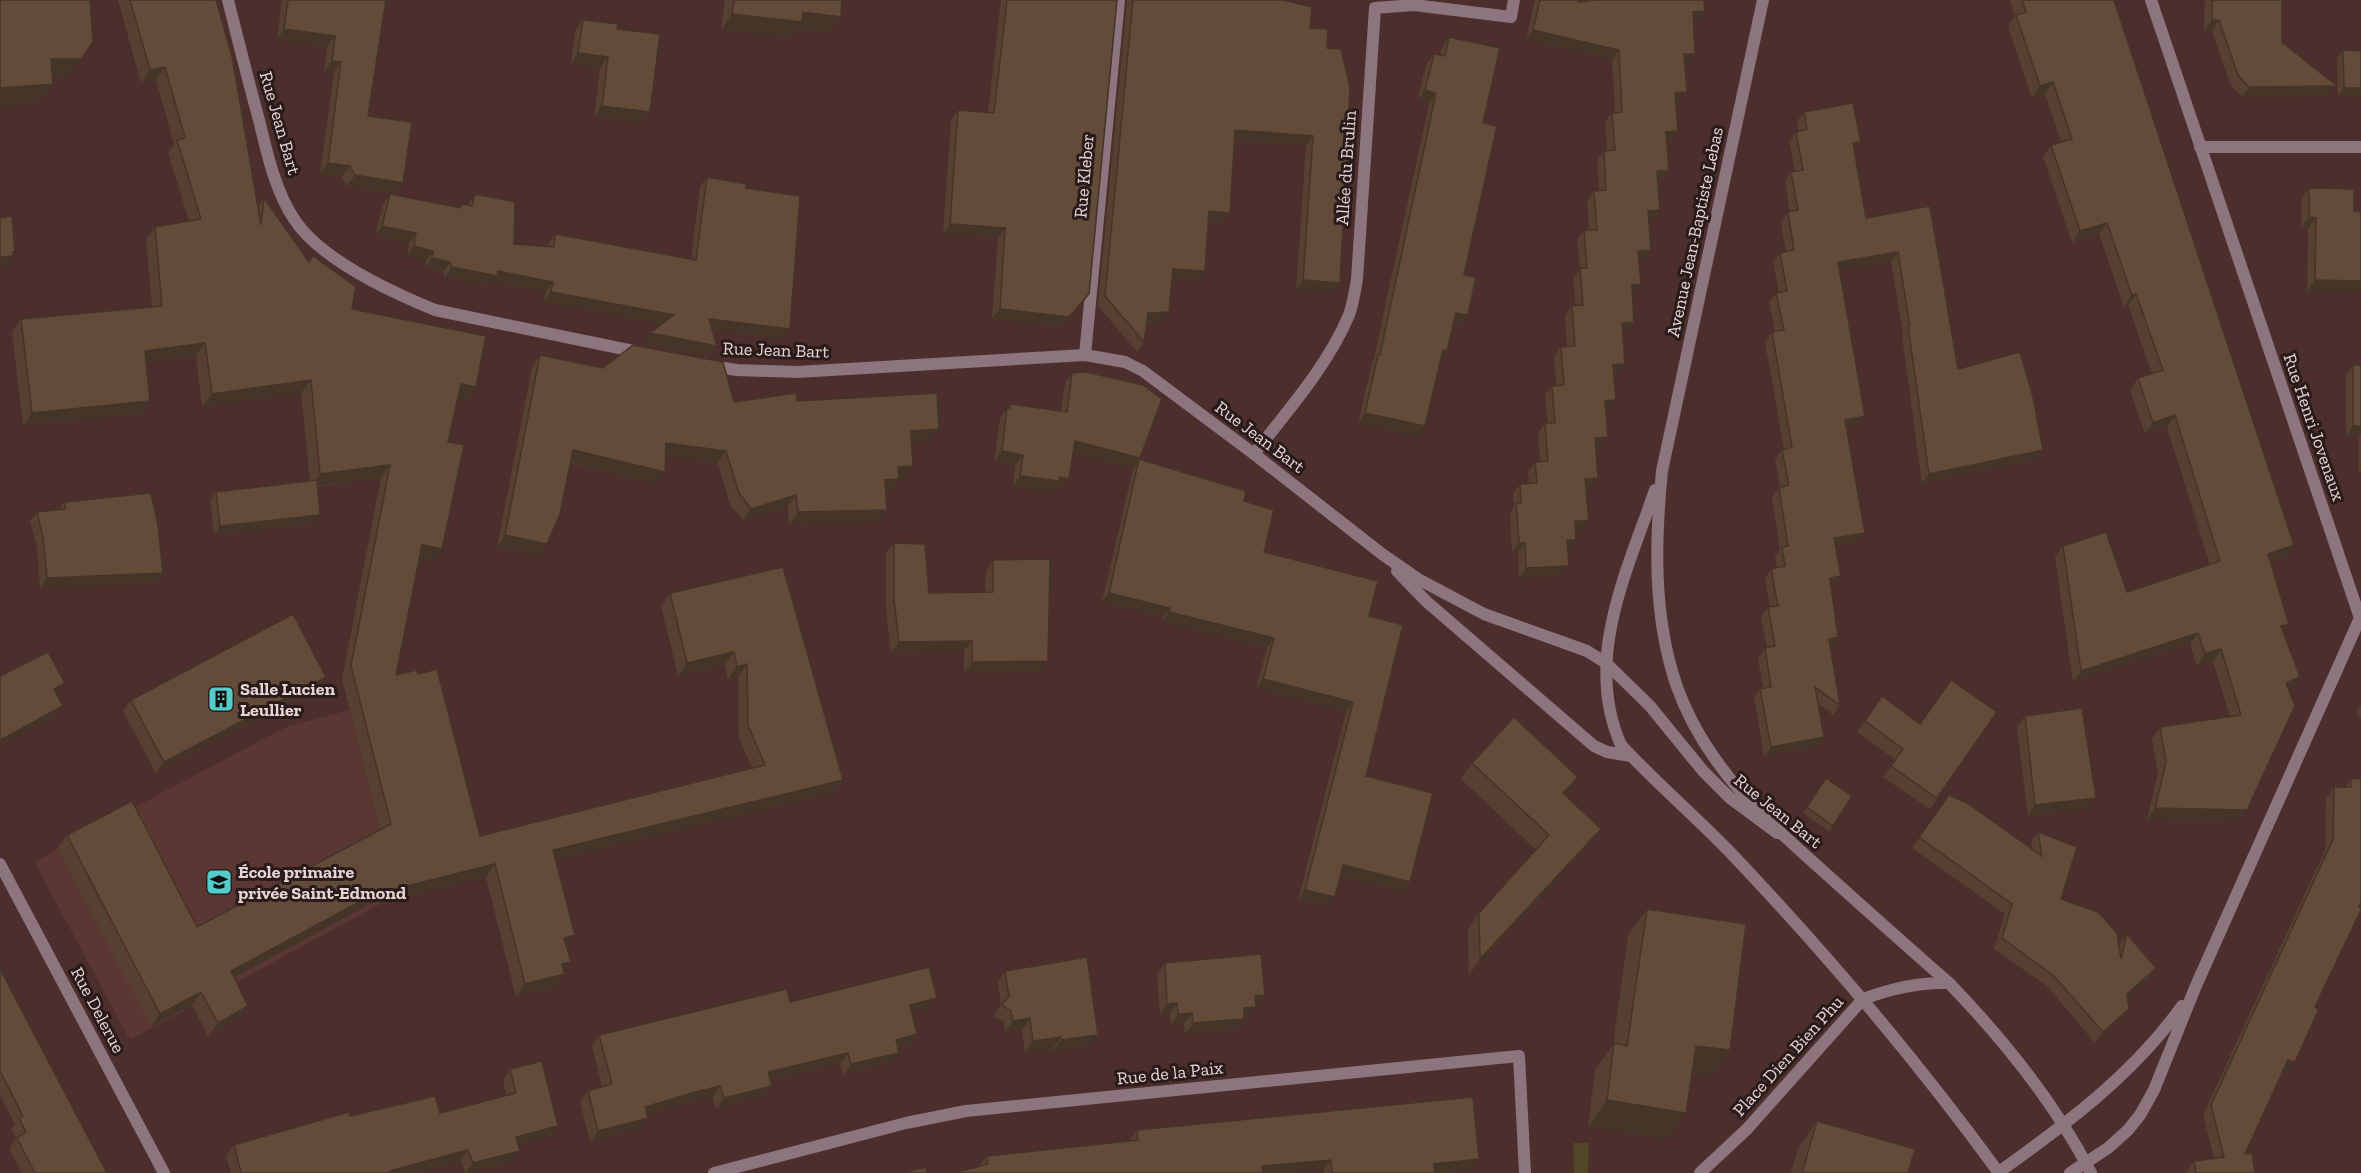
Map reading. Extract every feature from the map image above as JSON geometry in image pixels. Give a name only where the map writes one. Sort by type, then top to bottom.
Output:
[{"type":"street","name":"Rue Jean Bart","points":[[228,0],[270,164],[294,219],[322,248],[354,270],[405,298],[435,310],[653,355]]},
{"type":"street","name":"Rue Kleber","points":[[1085,355],[1119,0]]},
{"type":"street","name":"Allée du Brulin","points":[[1254,454],[1312,380],[1336,342],[1350,313],[1357,279],[1375,8],[1414,5],[1510,17],[1514,0]]},
{"type":"street","name":"Avenue Jean-Baptiste Lebas","points":[[1763,0],[1662,471],[1656,537],[1657,576],[1666,644],[1676,683],[1692,723],[1726,776],[1750,804],[1788,841]]},
{"type":"street","name":"Rue Henri Jovenaux","points":[[2070,1173],[2088,1168],[2128,1130],[2140,1115],[2154,1090],[2195,988],[2360,618],[2151,0]]},
{"type":"street","points":[[2200,147],[2361,147]]},
{"type":"street","name":"Rue Jean Bart","points":[[697,363],[737,370],[798,372],[1085,355],[1125,362],[1143,371],[1418,579],[1484,614],[1587,651],[1606,663],[1650,706],[1703,771],[1730,798],[1788,841],[1949,983],[2018,1061],[2063,1126],[2088,1168]]},
{"type":"street","name":"Avenue Jean-Baptiste Lebas","points":[[1631,756],[1622,745],[1612,724],[1608,706],[1606,663],[1609,633],[1617,600],[1662,471]]},
{"type":"street","name":"Rue Jean Bart","points":[[1382,554],[1427,602],[1577,733],[1594,746],[1607,752],[1631,756]]},
{"type":"street","points":[[1631,756],[1727,849],[1863,999],[1920,1068],[1999,1173]]},
{"type":"street","name":"Rue Delerue","points":[[0,864],[164,1173]]},
{"type":"street","name":"Place Dien Bien Phu","points":[[1700,1173],[1747,1129],[1863,999],[1889,989],[1909,985],[1949,983]]},
{"type":"street","name":"Rue Henri Jovenaux","points":[[1999,1173],[2104,1093],[2157,1039],[2195,988]]},
{"type":"street","name":"Rue de la Paix","points":[[714,1173],[906,1123],[966,1111],[1519,1056],[1525,1173]]},
{"type":"shaded area","name":"École primaire privée Saint-Edmond","points":[[350,710],[397,899],[378,905],[130,1040],[35,863],[58,848],[286,727]]},
{"type":"shaded area","points":[[1573,1143],[1589,1143],[1588,1173],[1574,1173]]},
{"type":"building","points":[[0,0],[90,0],[93,42],[81,59],[51,59],[53,84],[0,88]]},
{"type":"building","points":[[130,0],[216,0],[232,56],[261,225],[264,198],[309,262],[313,256],[356,287],[352,309],[486,336],[476,387],[461,384],[448,442],[464,445],[442,549],[422,545],[396,675],[417,670],[418,674],[437,669],[480,836],[765,765],[748,725],[747,664],[737,667],[734,652],[687,663],[670,593],[783,567],[843,780],[553,850],[575,935],[564,938],[571,962],[562,964],[565,974],[525,984],[495,864],[387,891],[385,888],[231,971],[248,1006],[218,1023],[201,992],[160,1014],[67,835],[132,801],[197,927],[391,824],[351,666],[390,465],[320,474],[311,380],[212,394],[205,343],[145,351],[150,401],[32,413],[21,319],[162,306],[155,227],[201,219],[177,140],[185,138],[165,67],[150,70]]},
{"type":"building","points":[[288,0],[386,0],[368,116],[412,122],[403,183],[355,175],[350,166],[328,163],[341,62],[332,61],[335,36],[284,29]]},
{"type":"building","points":[[734,0],[842,0],[841,17],[803,12],[802,22],[732,14]]},
{"type":"building","points":[[1007,0],[1117,0],[1089,294],[1069,317],[1000,309],[1005,228],[950,224],[958,110],[994,113]]},
{"type":"building","points":[[1133,0],[1283,0],[1312,7],[1310,28],[1328,29],[1327,48],[1341,49],[1350,87],[1340,283],[1303,280],[1313,136],[1235,130],[1230,213],[1209,211],[1205,271],[1173,269],[1169,312],[1148,313],[1144,342],[1105,296]]},
{"type":"building","points":[[1540,0],[1579,0],[1578,2],[1704,0],[1705,11],[1693,12],[1695,54],[1684,54],[1687,92],[1675,93],[1678,131],[1666,132],[1669,171],[1657,171],[1660,210],[1648,211],[1651,250],[1638,251],[1641,284],[1632,285],[1634,322],[1622,323],[1625,364],[1613,365],[1616,400],[1605,401],[1608,437],[1595,438],[1598,478],[1585,479],[1589,521],[1575,521],[1576,540],[1567,540],[1569,566],[1526,568],[1525,543],[1519,543],[1516,503],[1521,503],[1520,484],[1537,483],[1535,462],[1548,461],[1545,423],[1555,423],[1552,386],[1564,385],[1561,347],[1575,346],[1572,306],[1583,305],[1580,268],[1587,268],[1584,230],[1597,230],[1594,191],[1606,190],[1604,151],[1615,150],[1612,113],[1622,112],[1619,50],[1533,30]]},
{"type":"building","points":[[2022,0],[2114,0],[2294,545],[2268,554],[2289,624],[2281,626],[2300,677],[2286,683],[2295,706],[2247,810],[2155,808],[2166,762],[2160,727],[2241,715],[2221,649],[2205,654],[2198,633],[2081,671],[2063,546],[2106,532],[2127,592],[2220,561],[2175,415],[2153,423],[2138,378],[2163,370],[2136,294],[2132,295],[2107,223],[2080,231],[2051,145],[2072,139],[2053,82],[2040,86],[2016,15],[2026,12]]},
{"type":"building","points":[[2212,0],[2282,0],[2282,42],[2337,86],[2249,87],[2238,75],[2219,20],[2212,20]]},
{"type":"building","points":[[583,20],[618,24],[617,29],[660,34],[650,112],[602,106],[608,57],[578,53]]},
{"type":"building","points":[[1449,37],[1500,48],[1483,123],[1497,126],[1464,275],[1476,277],[1468,315],[1456,313],[1447,351],[1443,350],[1425,426],[1365,413],[1378,355],[1380,355],[1436,93],[1425,90],[1434,54],[1445,56]]},
{"type":"building","points":[[2343,50],[2361,51],[2361,88],[2344,88]]},
{"type":"building","points":[[1853,103],[1861,142],[1853,143],[1866,218],[1930,206],[1958,369],[2020,352],[2033,397],[2043,450],[1929,474],[1898,252],[1838,262],[1865,416],[1845,420],[1865,533],[1834,538],[1841,576],[1830,578],[1838,637],[1829,639],[1840,705],[1815,687],[1824,737],[1771,747],[1760,689],[1771,687],[1765,648],[1775,646],[1768,607],[1778,606],[1771,569],[1785,566],[1782,547],[1788,546],[1779,488],[1789,485],[1782,450],[1792,447],[1772,332],[1784,330],[1776,293],[1787,291],[1780,253],[1794,250],[1788,212],[1798,210],[1791,172],[1803,170],[1796,132],[1807,129],[1804,112]]},
{"type":"building","points":[[707,177],[746,184],[746,188],[800,196],[790,329],[709,319],[717,346],[650,333],[674,315],[551,292],[553,282],[498,271],[497,276],[452,267],[450,262],[432,258],[433,251],[414,246],[416,233],[382,226],[390,194],[461,208],[462,204],[472,206],[475,194],[515,202],[514,244],[554,247],[555,234],[696,260]]},
{"type":"building","points":[[2309,188],[2354,189],[2354,211],[2361,212],[2361,281],[2315,280],[2316,218],[2309,217]]},
{"type":"building","points":[[12,216],[15,252],[13,256],[0,257],[0,218]]},
{"type":"building","points":[[633,345],[723,362],[734,402],[796,393],[797,401],[937,393],[939,429],[911,431],[913,466],[898,467],[899,479],[885,480],[887,510],[798,512],[796,495],[751,509],[739,493],[726,451],[666,443],[665,472],[573,450],[560,514],[547,544],[505,535],[540,355],[603,368]]},
{"type":"building","points":[[2353,365],[2361,365],[2361,426],[2353,426]]},
{"type":"building","points":[[1086,372],[1143,385],[1162,399],[1140,458],[1075,441],[1069,479],[1059,477],[1059,481],[1020,476],[1023,455],[1002,451],[1007,408],[1010,408],[1010,404],[1067,412],[1072,373]]},
{"type":"building","points":[[1139,459],[1246,491],[1244,501],[1274,510],[1264,552],[1378,581],[1369,616],[1403,625],[1366,776],[1433,793],[1410,882],[1343,865],[1335,897],[1305,890],[1353,702],[1263,679],[1274,638],[1169,612],[1170,608],[1109,593]]},
{"type":"building","points":[[317,480],[320,515],[220,526],[216,492]]},
{"type":"building","points":[[151,493],[158,525],[163,573],[47,578],[43,538],[37,512],[65,509],[65,502]]},
{"type":"building","points":[[894,543],[925,544],[929,593],[993,592],[993,560],[1050,559],[1048,661],[972,662],[972,641],[899,642],[894,599]]},
{"type":"building","name":"Salle Lucien Leullier","points":[[293,614],[326,677],[164,762],[131,700]]},
{"type":"building","points":[[48,652],[65,683],[54,689],[63,706],[0,740],[0,676]]},
{"type":"building","points":[[1951,680],[1997,712],[1937,798],[1891,766],[1903,749],[1865,721],[1882,696],[1920,724]]},
{"type":"building","points":[[2082,708],[2096,798],[2035,805],[2025,716]]},
{"type":"building","points":[[1514,717],[1578,777],[1563,793],[1601,829],[1480,959],[1479,913],[1549,835],[1472,763]]},
{"type":"building","points":[[1826,778],[1852,796],[1833,826],[1807,807]]},
{"type":"building","points":[[2361,778],[2361,902],[2359,907],[2361,910],[2315,1007],[2319,1009],[2295,1062],[2288,1060],[2245,1154],[2252,1153],[2255,1173],[2196,1173],[2194,1161],[2224,1157],[2211,1105],[2333,839],[2334,787],[2351,787],[2351,779]]},
{"type":"building","points":[[1949,795],[1967,803],[2042,856],[2038,832],[2077,847],[2061,899],[2098,912],[2117,933],[2121,959],[2127,934],[2156,968],[2127,994],[2129,1009],[2103,1032],[2054,976],[2002,938],[2012,904],[1919,837]]},
{"type":"building","points":[[1647,909],[1746,924],[1730,1050],[1696,1046],[1686,1113],[1607,1100],[1614,1043],[1627,1046]]},
{"type":"building","points":[[1261,954],[1265,995],[1255,996],[1256,1007],[1244,1008],[1244,1019],[1193,1023],[1192,1013],[1178,1014],[1177,1003],[1167,1004],[1165,963]]},
{"type":"building","points":[[1087,957],[1098,1035],[1033,1041],[1030,1018],[1013,1021],[1011,1011],[1002,1005],[1009,996],[1005,971]]},
{"type":"building","points":[[929,967],[937,998],[910,1005],[917,1034],[896,1040],[899,1053],[851,1064],[848,1053],[768,1072],[772,1086],[724,1098],[720,1086],[692,1093],[645,1107],[648,1118],[598,1131],[588,1091],[612,1084],[599,1035],[787,989],[790,1002]]},
{"type":"building","points":[[0,969],[107,1173],[35,1173],[17,1138],[26,1132],[19,1118],[23,1116],[0,1071]]},
{"type":"building","points":[[542,1061],[558,1126],[516,1137],[520,1151],[473,1163],[468,1150],[390,1171],[391,1173],[241,1173],[234,1145],[349,1112],[350,1116],[435,1096],[440,1113],[516,1093],[510,1069]]},
{"type":"building","points":[[1473,1097],[1479,1159],[1434,1164],[1435,1173],[1332,1173],[1331,1160],[1262,1166],[1263,1173],[954,1173],[988,1164],[987,1156],[1138,1140],[1137,1130]]},
{"type":"building","points":[[1817,1121],[1915,1149],[1908,1173],[1802,1173]]},
{"type":"building","points":[[926,1167],[927,1173],[903,1173]]},
{"type":"place","name":"Salle Lucien Leullier","points":[[221,699]]},
{"type":"place","name":"École primaire privée Saint-Edmond","points":[[219,882]]}]
